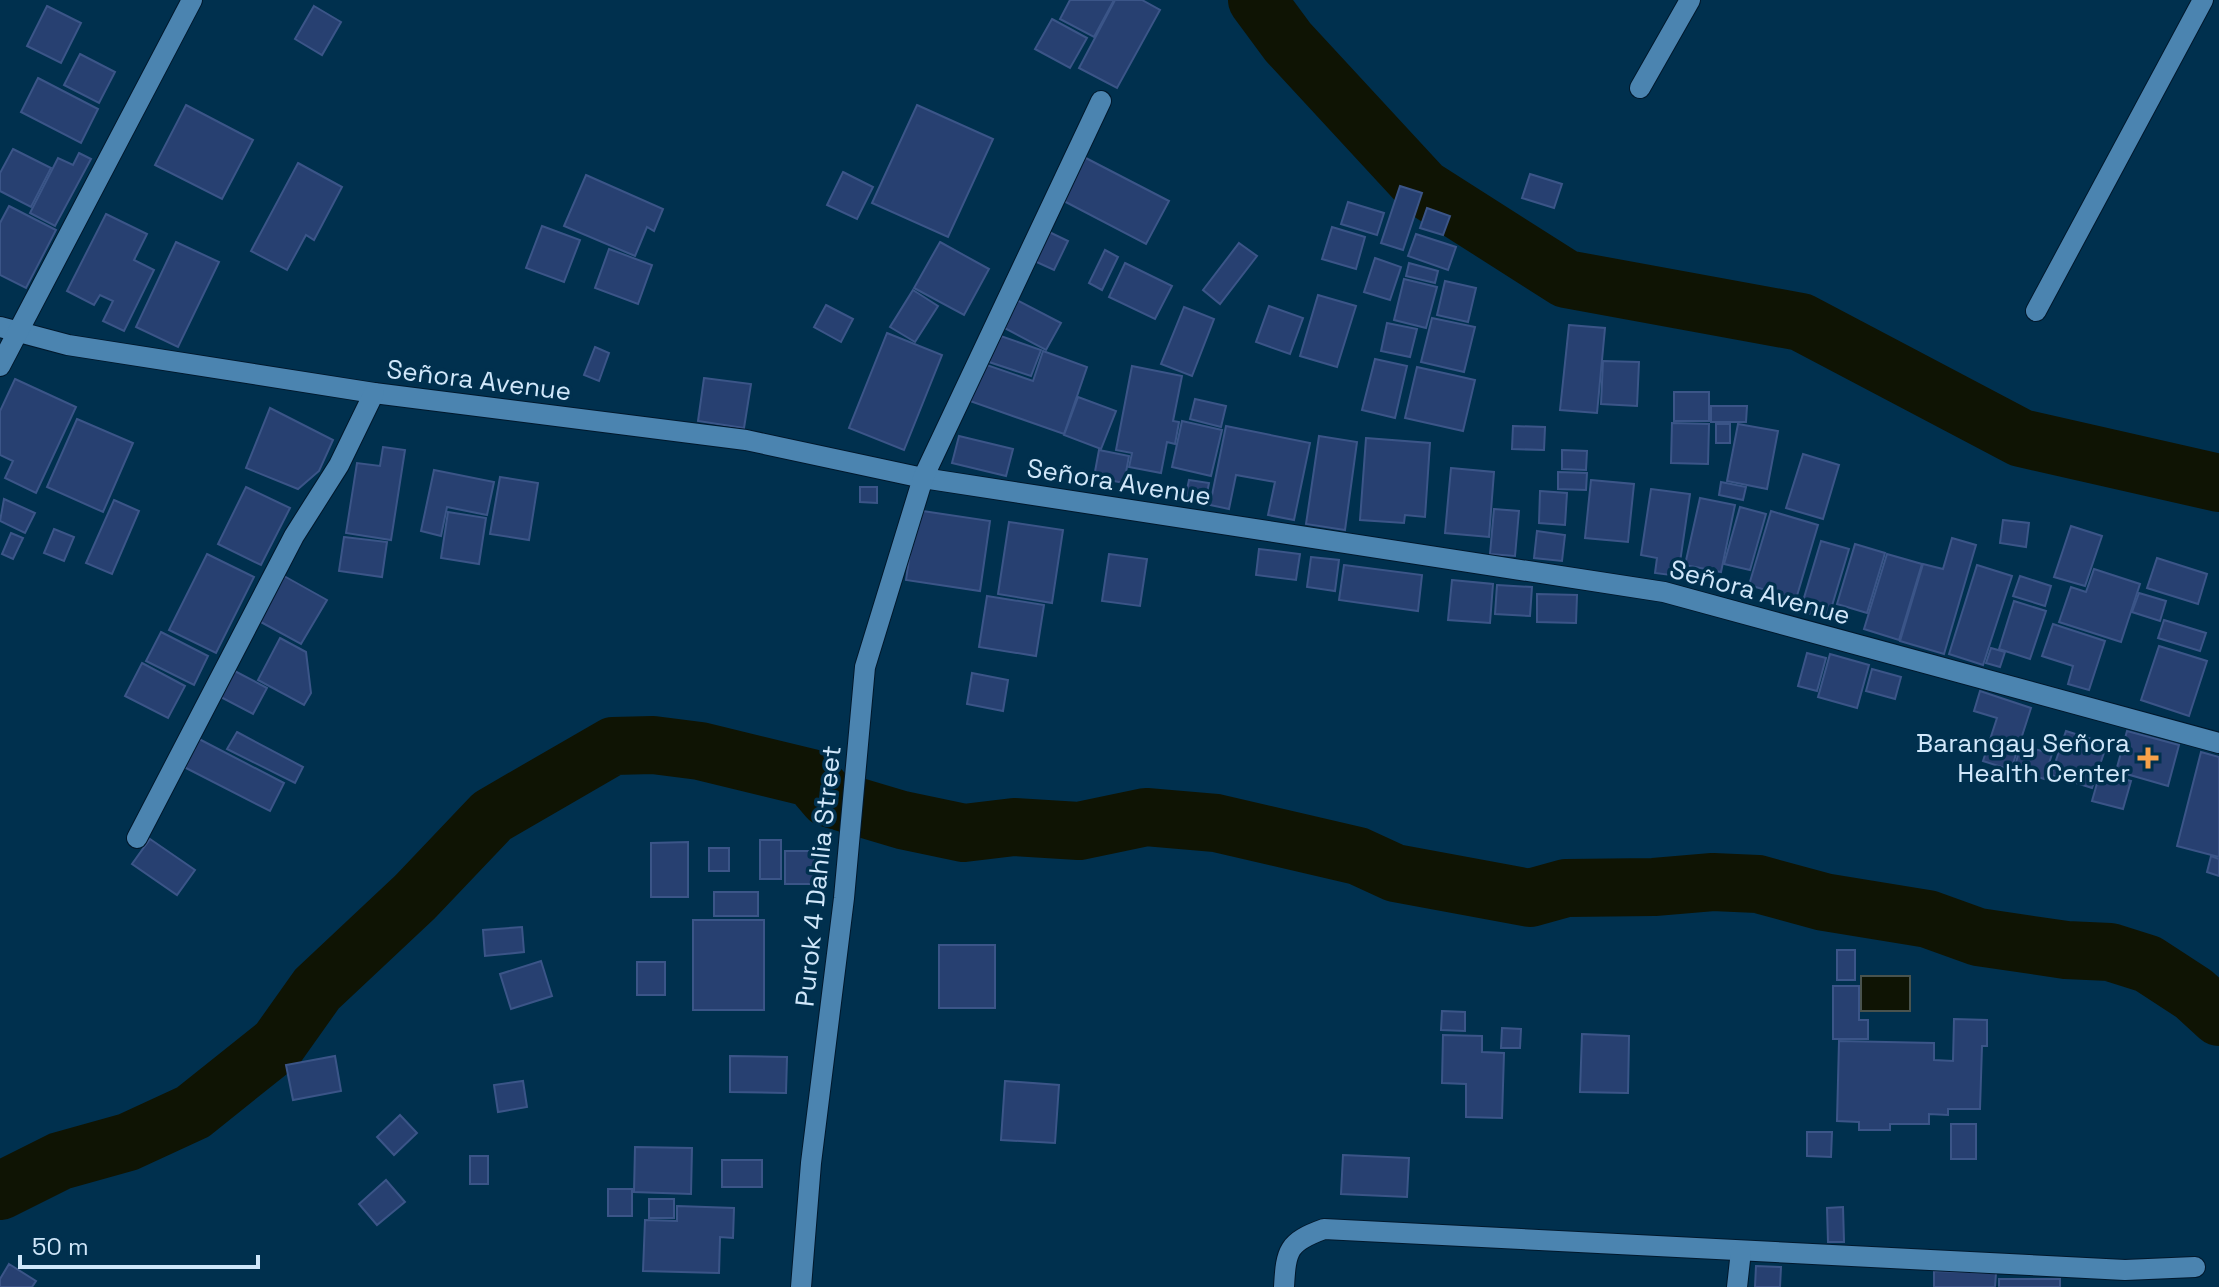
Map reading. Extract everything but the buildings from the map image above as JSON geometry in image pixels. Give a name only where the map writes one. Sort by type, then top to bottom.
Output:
[{"type":"street","points":[[0,366],[8,329],[192,0]]},
{"type":"street","points":[[1640,88],[1690,0]]},
{"type":"street","points":[[2036,311],[2203,0]]},
{"type":"street","name":"Purok 4 Dahlia Street","points":[[801,1287],[811,1163],[850,833],[865,667],[923,478],[1101,101]]},
{"type":"street","name":"Señora Avenue","points":[[8,329],[68,345],[374,393],[746,440],[923,478],[1664,592],[2219,743]]},
{"type":"street","points":[[137,838],[294,536],[339,465],[374,393]]},
{"type":"street","points":[[1284,1287],[1286,1257],[1299,1239],[1324,1229],[1741,1251],[2125,1278],[2195,1267]]},
{"type":"street","points":[[1737,1287],[1741,1251]]},
{"type":"shaded area","points":[[1861,976],[1910,976],[1910,1011],[1861,1011]]},
{"type":"waterway","points":[[1257,0],[1288,42],[1423,188],[1566,279],[1801,322],[2021,438],[2219,483]]},
{"type":"waterway","points":[[0,1191],[60,1161],[128,1142],[193,1112],[278,1044],[317,989],[415,897],[492,816],[613,746],[653,745],[700,751],[811,778],[828,798],[902,820],[964,833],[1014,827],[1079,831],[1146,817],[1216,823],[1358,856],[1395,873],[1530,898],[1566,888],[1654,887],[1713,882],[1758,884],[1824,902],[1928,919],[1978,937],[2066,950],[2110,952],[2148,964],[2194,994],[2219,1017]]},
{"type":"place","name":"Barangay Señora Health Center","points":[[2148,758]]}]
